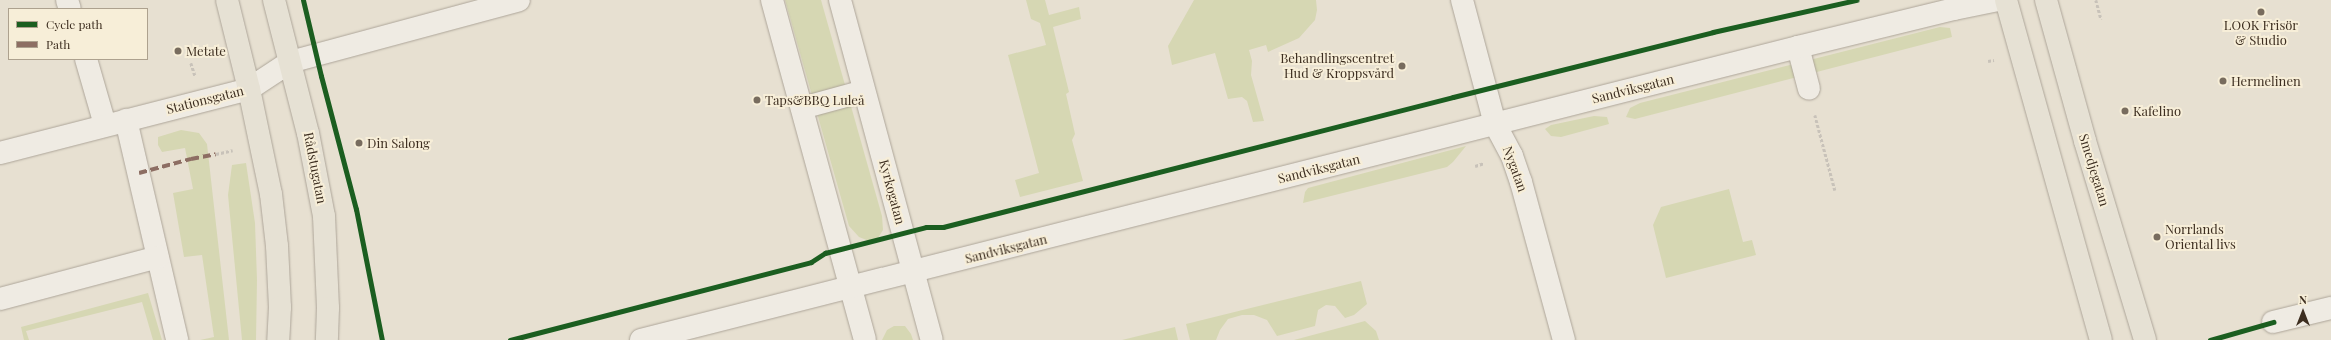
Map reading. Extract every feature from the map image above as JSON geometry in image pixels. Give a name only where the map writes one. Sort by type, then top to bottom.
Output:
[{"type":"main road","points":[[227,0],[249,89],[271,194],[277,246],[280,307],[278,340]]},
{"type":"main road","name":"Rådstugatan","points":[[274,0],[308,133],[324,216],[328,308],[326,340]]},
{"type":"main road","points":[[2006,0],[2101,340]]},
{"type":"main road","name":"Smedjegatan","points":[[2046,0],[2085,141],[2145,340]]},
{"type":"street","name":"Stationsgatan","points":[[0,153],[249,89],[290,62],[519,0]]},
{"type":"street","points":[[772,0],[865,340]]},
{"type":"street","name":"Kyrkogatan","points":[[840,0],[932,340]]},
{"type":"street","name":"Nygatan","points":[[1462,0],[1495,124],[1512,156],[1521,182],[1564,340]]},
{"type":"street","name":"Sandviksgatan","points":[[641,340],[913,273],[1798,47],[1954,9],[1998,0]]},
{"type":"street","points":[[1798,47],[1809,89]]},
{"type":"street","points":[[86,60],[105,125]]},
{"type":"street","points":[[802,108],[864,90]]},
{"type":"street","points":[[126,120],[177,340]]},
{"type":"street","points":[[0,299],[158,257]]},
{"type":"street","points":[[2274,322],[2331,308]]},
{"type":"path","points":[[2096,0],[2101,19]]},
{"type":"path","points":[[1809,89],[1835,190]]},
{"type":"green space","points":[[785,0],[821,0],[882,216],[883,230],[878,238],[869,241],[859,237],[849,226]]},
{"type":"green space","points":[[1026,0],[1045,0],[1049,15],[1079,7],[1081,19],[1053,27],[1069,92],[1066,94],[1075,134],[1072,140],[1083,181],[1020,197],[1015,180],[1039,173],[1008,55],[1046,45],[1040,23],[1031,19]]},
{"type":"green space","points":[[1194,0],[1316,0],[1317,10],[1315,20],[1299,38],[1268,52],[1266,45],[1249,50],[1252,61],[1251,75],[1264,121],[1253,122],[1247,101],[1242,97],[1228,99],[1215,53],[1172,65],[1168,46]]},
{"type":"green space","points":[[1940,27],[1950,28],[1952,37],[1635,119],[1626,117],[1630,108],[1640,103]]},
{"type":"green space","points":[[1594,116],[1607,117],[1609,124],[1561,137],[1551,136],[1545,129],[1551,125]]},
{"type":"green space","points":[[181,130],[199,133],[207,144],[229,340],[200,340],[214,337],[202,255],[184,257],[173,193],[193,189],[185,148],[162,152],[158,145],[158,137]]},
{"type":"green space","points":[[1466,146],[1447,167],[1303,203],[1305,192],[1308,188]]},
{"type":"green space","points":[[246,163],[255,223],[257,280],[256,340],[242,340],[228,195],[232,165]]},
{"type":"green space","points":[[1729,189],[1743,242],[1752,240],[1756,255],[1666,278],[1653,225],[1661,207]]},
{"type":"green space","points":[[1361,281],[1367,304],[1354,315],[1345,318],[1335,306],[1326,305],[1318,310],[1315,326],[1277,336],[1267,320],[1254,315],[1242,315],[1228,319],[1220,330],[1216,340],[1190,340],[1186,324]]},
{"type":"green space","points":[[148,293],[162,340],[153,340],[142,302],[26,331],[29,340],[24,340],[21,327]]},
{"type":"green space","points":[[1365,321],[1376,331],[1379,340],[1294,340]]},
{"type":"green space","points":[[894,326],[905,326],[911,334],[913,340],[882,340],[887,330]]},
{"type":"green space","points":[[1175,327],[1178,340],[1122,340]]},
{"type":"marked path","points":[[139,173],[216,154]]},
{"type":"cycle path","points":[[303,0],[321,76],[356,209],[382,340]]},
{"type":"cycle path","points":[[510,340],[811,262],[825,253],[926,227],[943,227],[1713,32],[1856,0]]},
{"type":"cycle path","points":[[2210,340],[2273,322]]},
{"type":"place","name":"LOOK Frisör & Studio","points":[[2261,12]]},
{"type":"place","name":"Metate","points":[[178,51]]},
{"type":"place","name":"Behandlingscentret Hud & Kroppsvård","points":[[1402,66]]},
{"type":"place","name":"Hermelinen","points":[[2223,81]]},
{"type":"place","name":"Taps&BBQ Luleå","points":[[757,100]]},
{"type":"place","name":"Kafelino","points":[[2125,111]]},
{"type":"place","name":"Din Salong","points":[[359,143]]},
{"type":"place","name":"Norrlands Oriental livs","points":[[2157,237]]}]
